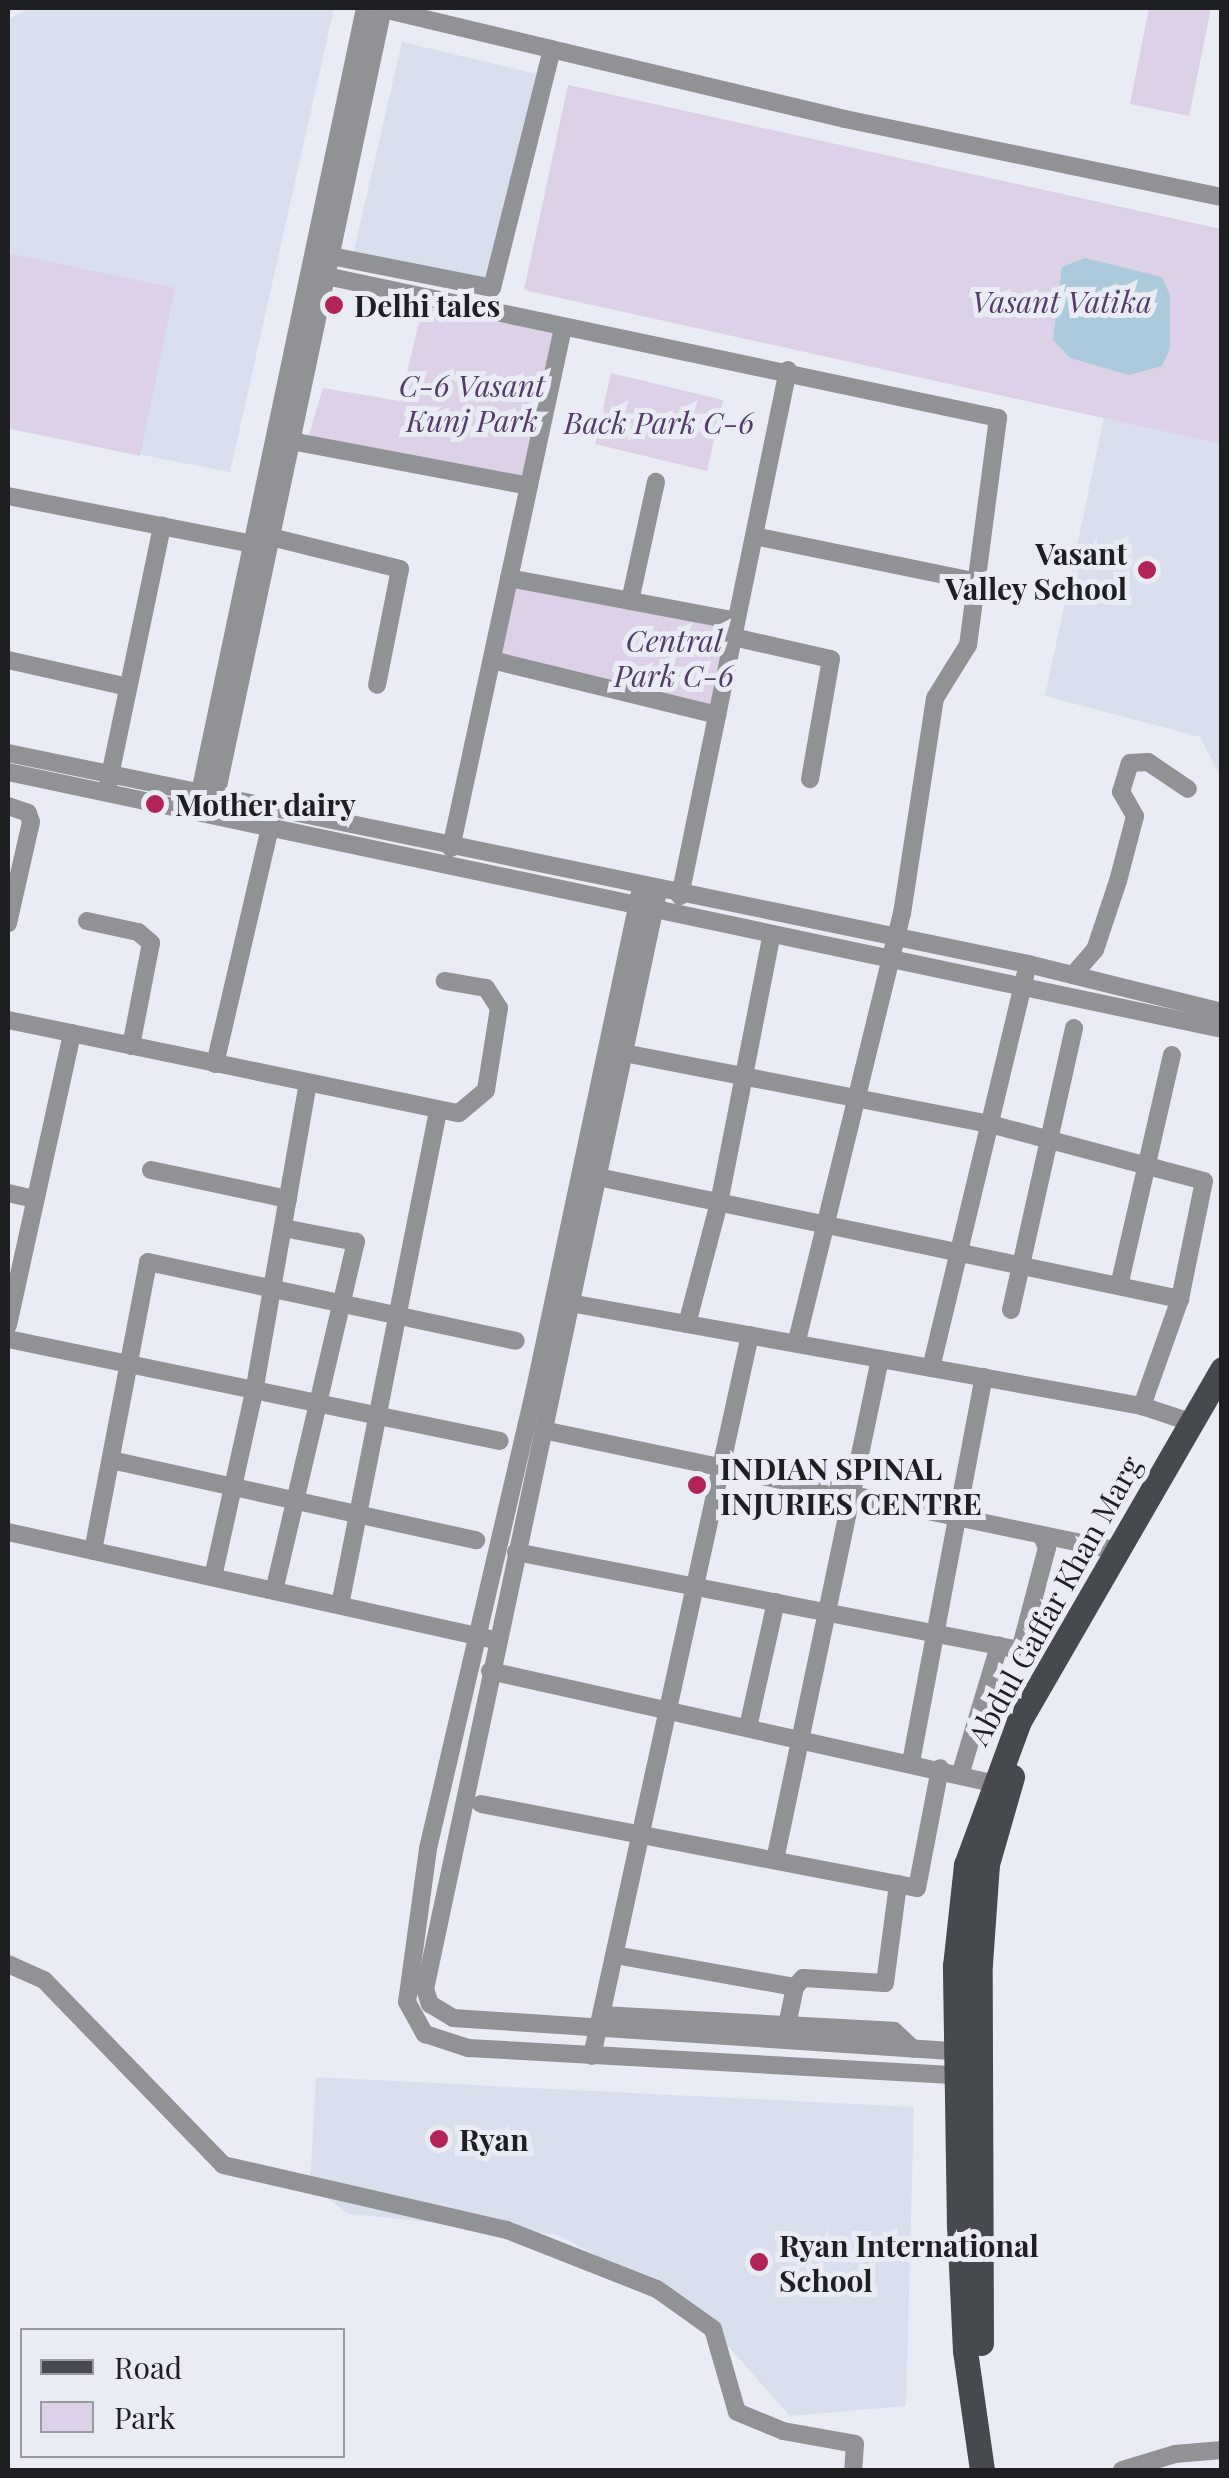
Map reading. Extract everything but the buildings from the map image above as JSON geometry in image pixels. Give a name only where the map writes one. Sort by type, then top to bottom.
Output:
[{"type":"main road","name":"Abdul Gaffar Khan Marg","points":[[999,2470],[980,2326],[959,1898],[992,1783],[1109,1549],[1222,1369]]},
{"type":"main road","name":"Abdul Gaffar Khan Marg","points":[[982,2470],[965,2351],[968,2064],[984,1894],[1008,1788],[1080,1640],[1222,1396]]},
{"type":"street","points":[[377,8],[845,119],[1222,197]]},
{"type":"street","points":[[206,805],[292,441],[377,8]]},
{"type":"street","points":[[206,805],[252,544],[377,8]]},
{"type":"street","points":[[330,256],[492,288],[552,49]]},
{"type":"street","points":[[326,276],[563,328],[788,370],[998,418],[973,581],[968,645],[935,698],[894,937],[796,1344]]},
{"type":"street","points":[[451,848],[563,328]]},
{"type":"street","points":[[680,896],[788,370]]},
{"type":"street","points":[[292,441],[529,486]]},
{"type":"street","points":[[630,601],[656,482]]},
{"type":"street","points":[[8,496],[252,544]]},
{"type":"street","points":[[108,784],[162,526]]},
{"type":"street","points":[[271,536],[400,569],[377,685]]},
{"type":"street","points":[[754,536],[973,581]]},
{"type":"street","points":[[510,578],[630,601],[831,659],[810,779]]},
{"type":"street","points":[[8,660],[128,687]]},
{"type":"street","points":[[492,660],[718,715]]},
{"type":"street","points":[[8,753],[108,784],[451,848],[772,934],[889,956],[1026,973],[1073,974],[1222,1012]]},
{"type":"street","points":[[1073,974],[1095,950],[1118,882],[1135,816],[1120,792],[1130,763],[1148,762],[1188,789]]},
{"type":"street","points":[[8,772],[108,784]]},
{"type":"street","points":[[206,805],[270,828],[648,899],[680,896],[894,937],[1222,1029]]},
{"type":"street","points":[[8,806],[28,813],[31,822],[8,923]]},
{"type":"street","points":[[215,1064],[270,828]]},
{"type":"street","points":[[648,899],[624,1053],[516,1552],[428,1849],[406,1987],[411,2014],[425,2034],[452,2045],[592,2056],[968,2064]]},
{"type":"street","points":[[648,899],[488,1638],[490,1671],[425,1975],[430,2004],[453,2018],[894,2031],[913,2049]]},
{"type":"street","points":[[86,921],[138,932],[151,942],[130,1046]]},
{"type":"street","points":[[687,1324],[719,1203],[772,934]]},
{"type":"street","points":[[931,1368],[1026,973]]},
{"type":"street","points":[[8,1020],[459,1113],[480,1100],[500,1018],[492,992],[445,981]]},
{"type":"street","points":[[1011,1310],[1074,1028]]},
{"type":"street","points":[[8,1325],[10,1301],[72,1034]]},
{"type":"street","points":[[624,1053],[852,1102],[990,1124],[1204,1182],[1180,1298],[1142,1406]]},
{"type":"street","points":[[1120,1286],[1172,1055]]},
{"type":"street","points":[[213,1578],[254,1392],[308,1083]]},
{"type":"street","points":[[340,1606],[438,1111]]},
{"type":"street","points":[[151,1170],[288,1199]]},
{"type":"street","points":[[598,1178],[1180,1298]]},
{"type":"street","points":[[8,1193],[35,1199]]},
{"type":"street","points":[[274,1591],[356,1242],[283,1228]]},
{"type":"street","points":[[93,1551],[148,1262],[516,1341]]},
{"type":"street","points":[[570,1303],[1142,1406],[1190,1422]]},
{"type":"street","points":[[592,2056],[750,1335]]},
{"type":"street","points":[[8,1339],[500,1441]]},
{"type":"street","points":[[775,1860],[880,1359]]},
{"type":"street","points":[[912,1762],[954,1518],[984,1378]]},
{"type":"street","points":[[543,1430],[1109,1549]]},
{"type":"street","points":[[111,1460],[231,1491],[476,1540]]},
{"type":"street","points":[[8,1532],[488,1638]]},
{"type":"street","points":[[516,1552],[1020,1650],[1047,1548],[1042,1536]]},
{"type":"street","points":[[748,1726],[776,1602]]},
{"type":"street","points":[[961,1772],[999,1646]]},
{"type":"street","points":[[490,1671],[961,1772],[992,1783]]},
{"type":"street","points":[[481,1804],[917,1888],[940,1768]]},
{"type":"street","points":[[615,1955],[795,1987],[809,1978],[885,1982],[898,1884]]},
{"type":"street","points":[[8,1964],[44,1980],[223,2165],[507,2230],[657,2289],[713,2329],[737,2412],[783,2431],[854,2444],[852,2470]]},
{"type":"street","points":[[788,2025],[795,1987]]},
{"type":"street","points":[[411,2014],[430,2004]]},
{"type":"street","points":[[601,2021],[913,2049],[968,2064]]},
{"type":"street","points":[[1122,2470],[1175,2454],[1222,2450]]},
{"type":"shaded area","points":[[28,8],[334,8],[230,472],[8,429],[8,20]]},
{"type":"shaded area","points":[[402,42],[537,74],[488,287],[353,255]]},
{"type":"shaded area","name":"Vasant Valley School","points":[[1104,418],[1221,444],[1221,777],[1200,737],[1045,696]]},
{"type":"shaded area","name":"Ryan International School","points":[[316,2077],[914,2107],[906,2406],[790,2416],[695,2309],[558,2235],[349,2214],[310,2186]]},
{"type":"green space","points":[[1149,8],[1211,8],[1189,116],[1130,104]]},
{"type":"green space","name":"Vasant Vatika","points":[[568,85],[1221,229],[1221,444],[524,290]]},
{"type":"green space","points":[[8,253],[175,288],[140,456],[8,428]]},
{"type":"green space","name":"C-6 Vasant Kunj Park","points":[[425,298],[557,326],[529,486],[306,444],[323,388],[400,401]]},
{"type":"green space","name":"Back Park C-6","points":[[611,373],[723,400],[707,471],[595,444]]},
{"type":"green space","name":"Central Park C-6","points":[[509,578],[727,622],[709,710],[492,660]]},
{"type":"water","points":[[1085,258],[1162,277],[1170,295],[1170,348],[1162,366],[1129,375],[1070,358],[1053,340],[1062,267]]},
{"type":"place","name":"Delhi tales","points":[[334,305]]},
{"type":"place","name":"Vasant Valley School","points":[[1147,570]]},
{"type":"place","name":"Mother dairy","points":[[155,804]]},
{"type":"place","name":"INDIAN SPINAL INJURIES CENTRE","points":[[697,1485]]},
{"type":"place","name":"Ryan","points":[[439,2139]]},
{"type":"place","name":"Ryan International School","points":[[759,2262]]}]
